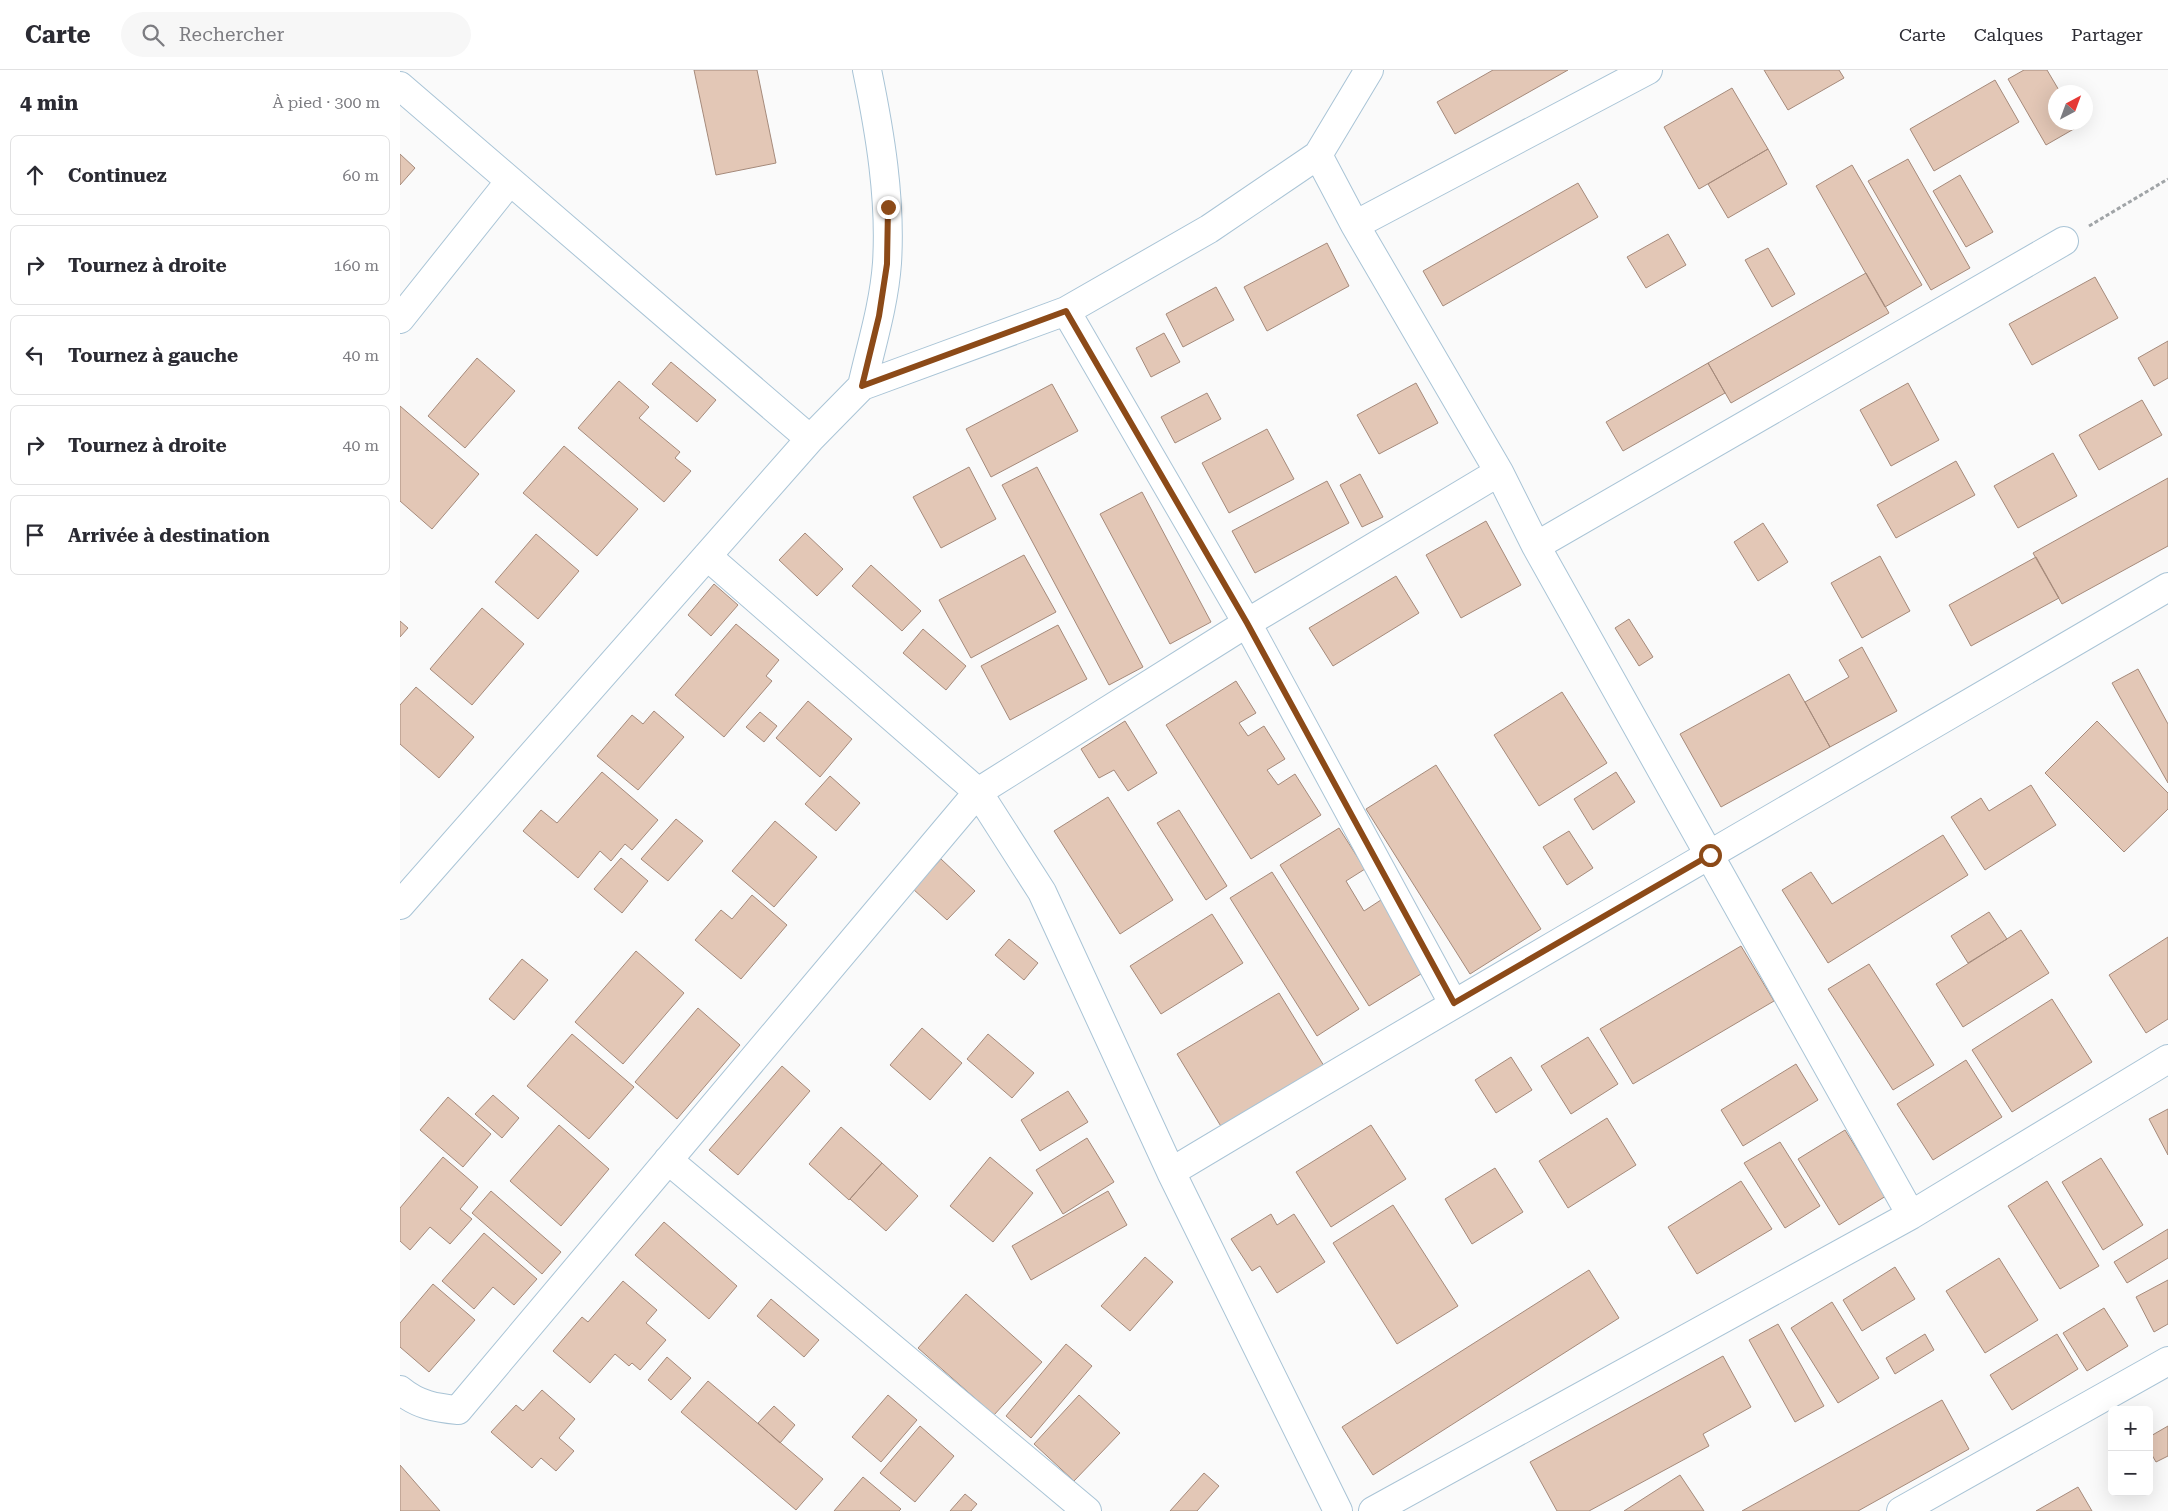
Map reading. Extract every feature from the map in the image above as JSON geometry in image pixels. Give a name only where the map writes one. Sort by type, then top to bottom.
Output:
[{"type":"street","points":[[862,386],[879,316],[887,264],[888,207],[882,156],[867,70]]},
{"type":"street","points":[[400,905],[810,439],[862,386],[1066,311],[1209,229],[1318,155],[1369,70]]},
{"type":"street","points":[[1355,225],[1648,70]]},
{"type":"street","points":[[400,86],[810,439]]},
{"type":"street","points":[[1318,155],[1355,225],[1499,472],[1536,546],[1911,1216]]},
{"type":"street","points":[[400,319],[510,181]]},
{"type":"street","points":[[1536,546],[2064,241]]},
{"type":"street","points":[[1066,311],[1247,623],[1454,1003]]},
{"type":"street","points":[[400,1390],[414,1400],[430,1407],[458,1410],[978,792],[1247,623],[1499,472]]},
{"type":"street","points":[[707,556],[978,792],[1042,892],[1171,1172],[1338,1511]]},
{"type":"street","points":[[1171,1172],[1454,1003],[2168,587]]},
{"type":"street","points":[[1373,1511],[1911,1216],[2168,1059]]},
{"type":"street","points":[[668,1160],[1087,1511]]},
{"type":"street","points":[[1901,1511],[2168,1361]]},
{"type":"path","points":[[2064,241],[2168,179]]},
{"type":"building","points":[[694,70],[757,70],[776,163],[716,175]]},
{"type":"building","points":[[1493,70],[1568,70],[1455,134],[1437,102]]},
{"type":"building","points":[[1764,70],[1839,70],[1844,78],[1788,110]]},
{"type":"building","points":[[2024,70],[2047,70],[2056,85],[2048,85],[2048,130],[2072,130],[2046,145],[2008,79]]},
{"type":"building","points":[[1995,80],[2019,122],[1934,171],[1910,129]]},
{"type":"building","points":[[1732,88],[1768,149],[1699,189],[1664,127]]},
{"type":"building","points":[[1768,149],[1787,184],[1728,218],[1708,184]]},
{"type":"building","points":[[400,154],[415,168],[400,185]]},
{"type":"building","points":[[1908,159],[1970,268],[1931,290],[1868,181]]},
{"type":"building","points":[[1852,165],[1922,285],[1885,307],[1816,186]]},
{"type":"building","points":[[1960,175],[1993,232],[1966,247],[1933,191]]},
{"type":"building","points":[[1578,183],[1598,217],[1443,306],[1423,271]]},
{"type":"building","points":[[1668,234],[1686,265],[1646,288],[1627,257]]},
{"type":"building","points":[[1327,243],[1349,286],[1267,331],[1244,287]]},
{"type":"building","points":[[1768,248],[1795,294],[1772,307],[1745,260]]},
{"type":"building","points":[[1866,273],[1889,313],[1731,403],[1708,363]]},
{"type":"building","points":[[2095,277],[2118,318],[2032,365],[2009,324]]},
{"type":"building","points":[[1216,287],[1234,320],[1183,347],[1166,314]]},
{"type":"building","points":[[1164,333],[1180,362],[1151,377],[1136,348]]},
{"type":"building","points":[[2168,341],[2168,378],[2154,386],[2138,358]]},
{"type":"building","points":[[477,358],[515,391],[465,448],[428,416]]},
{"type":"building","points":[[671,362],[716,400],[697,422],[652,384]]},
{"type":"building","points":[[1708,363],[1725,393],[1623,451],[1606,422]]},
{"type":"building","points":[[619,381],[649,407],[639,418],[680,452],[675,458],[691,471],[664,502],[578,428]]},
{"type":"building","points":[[1416,383],[1438,423],[1379,454],[1357,415]]},
{"type":"building","points":[[1908,383],[1939,440],[1891,466],[1860,410]]},
{"type":"building","points":[[1052,384],[1078,431],[991,477],[966,429]]},
{"type":"building","points":[[1207,393],[1221,419],[1175,443],[1161,417]]},
{"type":"building","points":[[2142,400],[2162,435],[2099,470],[2079,435]]},
{"type":"building","points":[[400,406],[479,474],[432,529],[400,501]]},
{"type":"building","points":[[1267,429],[1294,479],[1229,513],[1202,463]]},
{"type":"building","points":[[564,446],[638,509],[597,556],[523,493]]},
{"type":"building","points":[[2053,453],[2077,496],[2018,528],[1994,486]]},
{"type":"building","points":[[1956,461],[1975,495],[1896,538],[1877,505]]},
{"type":"building","points":[[969,467],[996,519],[941,548],[913,497]]},
{"type":"building","points":[[1037,467],[1143,667],[1109,685],[1002,485]]},
{"type":"building","points":[[1360,474],[1383,517],[1362,527],[1340,485]]},
{"type":"building","points":[[2168,478],[2168,546],[2062,604],[2033,553]]},
{"type":"building","points":[[1327,481],[1349,523],[1255,573],[1232,531]]},
{"type":"building","points":[[1142,492],[1211,622],[1170,644],[1100,514]]},
{"type":"building","points":[[1486,521],[1521,585],[1461,618],[1426,555]]},
{"type":"building","points":[[1763,523],[1788,562],[1758,581],[1734,542]]},
{"type":"building","points":[[805,533],[843,569],[817,596],[779,560]]},
{"type":"building","points":[[536,534],[579,571],[538,619],[495,582]]},
{"type":"building","points":[[1024,555],[1056,612],[971,658],[939,600]]},
{"type":"building","points":[[1880,556],[1910,611],[1862,638],[1831,583]]},
{"type":"building","points":[[2036,557],[2059,598],[1971,646],[1949,605]]},
{"type":"building","points":[[871,565],[921,611],[902,631],[852,586]]},
{"type":"building","points":[[1396,576],[1419,613],[1333,666],[1309,628]]},
{"type":"building","points":[[714,584],[738,605],[711,636],[688,615]]},
{"type":"building","points":[[482,608],[524,644],[472,705],[430,669]]},
{"type":"building","points":[[1629,619],[1653,657],[1639,666],[1615,628]]},
{"type":"building","points":[[400,621],[408,628],[400,637]]},
{"type":"building","points":[[736,624],[779,660],[766,676],[772,681],[724,737],[675,695]]},
{"type":"building","points":[[1058,625],[1087,679],[1010,720],[981,666]]},
{"type":"building","points":[[923,629],[966,666],[946,690],[903,653]]},
{"type":"building","points":[[1862,647],[1897,711],[1830,747],[1805,702],[1849,677],[1839,660]]},
{"type":"building","points":[[2138,669],[2168,724],[2168,783],[2112,683]]},
{"type":"building","points":[[1789,674],[1830,747],[1721,807],[1680,734]]},
{"type":"building","points":[[1236,681],[1256,713],[1239,723],[1248,736],[1264,726],[1285,759],[1267,770],[1278,785],[1295,774],[1321,815],[1251,859],[1166,725]]},
{"type":"building","points":[[416,687],[474,737],[439,778],[400,744],[400,705]]},
{"type":"building","points":[[1562,692],[1607,763],[1539,806],[1494,735]]},
{"type":"building","points":[[808,701],[852,739],[820,777],[776,738]]},
{"type":"building","points":[[654,711],[684,737],[638,790],[597,756],[632,715],[643,724]]},
{"type":"building","points":[[760,712],[777,726],[764,742],[746,727]]},
{"type":"building","points":[[1125,721],[1157,773],[1128,791],[1114,770],[1099,778],[1081,749]]},
{"type":"building","points":[[2097,721],[2168,793],[2168,809],[2124,852],[2045,773]]},
{"type":"building","points":[[1436,765],[1541,929],[1470,974],[1366,809]]},
{"type":"building","points":[[602,772],[658,820],[632,850],[625,844],[611,861],[600,851],[578,878],[523,831],[541,810],[557,823]]},
{"type":"building","points":[[1616,772],[1635,802],[1593,830],[1574,799]]},
{"type":"building","points":[[830,776],[860,803],[836,831],[805,804]]},
{"type":"building","points":[[2031,785],[2056,825],[1985,870],[1951,817],[1981,798],[1989,811]]},
{"type":"building","points":[[1108,797],[1173,900],[1120,934],[1054,831]]},
{"type":"building","points":[[1179,810],[1227,886],[1206,900],[1157,823]]},
{"type":"building","points":[[676,819],[703,841],[668,881],[641,859]]},
{"type":"building","points":[[775,821],[817,857],[774,907],[732,871]]},
{"type":"building","points":[[1339,828],[1365,869],[1346,881],[1364,911],[1384,898],[1429,969],[1369,1006],[1280,865]]},
{"type":"building","points":[[1569,831],[1593,868],[1567,885],[1543,847]]},
{"type":"building","points":[[1943,835],[1968,875],[1828,963],[1782,890],[1811,872],[1832,904]]},
{"type":"building","points":[[621,858],[648,881],[622,913],[594,889]]},
{"type":"building","points":[[941,859],[975,891],[947,920],[913,889]]},
{"type":"building","points":[[1272,872],[1359,1009],[1317,1036],[1230,898]]},
{"type":"building","points":[[752,895],[787,925],[741,979],[695,940],[721,910],[732,919]]},
{"type":"building","points":[[1989,912],[2007,939],[1968,963],[1951,936]]},
{"type":"building","points":[[1212,914],[1243,963],[1161,1014],[1130,966]]},
{"type":"building","points":[[2021,930],[2049,973],[1963,1027],[1936,984]]},
{"type":"building","points":[[2168,937],[2168,1019],[2146,1033],[2109,975]]},
{"type":"building","points":[[1009,939],[1038,963],[1024,980],[995,955]]},
{"type":"building","points":[[1741,946],[1774,1001],[1633,1084],[1600,1029]]},
{"type":"building","points":[[636,951],[684,993],[623,1064],[575,1022]]},
{"type":"building","points":[[522,959],[548,980],[514,1020],[489,999]]},
{"type":"building","points":[[1869,964],[1934,1065],[1893,1090],[1828,989]]},
{"type":"building","points":[[1279,993],[1324,1066],[1222,1128],[1177,1054]]},
{"type":"building","points":[[2052,999],[2092,1062],[2012,1112],[1972,1050]]},
{"type":"building","points":[[698,1008],[740,1045],[677,1119],[635,1082]]},
{"type":"building","points":[[922,1028],[962,1063],[930,1100],[890,1065]]},
{"type":"building","points":[[572,1034],[634,1087],[589,1139],[527,1086]]},
{"type":"building","points":[[988,1034],[1034,1073],[1012,1098],[967,1059]]},
{"type":"building","points":[[1588,1037],[1618,1084],[1571,1114],[1541,1066]]},
{"type":"building","points":[[1511,1057],[1532,1090],[1496,1113],[1475,1080]]},
{"type":"building","points":[[1966,1060],[2002,1117],[1933,1160],[1897,1104]]},
{"type":"building","points":[[1796,1064],[1818,1100],[1743,1146],[1721,1110]]},
{"type":"building","points":[[782,1066],[810,1091],[738,1175],[709,1150]]},
{"type":"building","points":[[1068,1091],[1088,1122],[1040,1151],[1021,1120]]},
{"type":"building","points":[[493,1095],[519,1118],[502,1138],[475,1114]]},
{"type":"building","points":[[448,1097],[491,1134],[463,1167],[420,1130]]},
{"type":"building","points":[[2168,1109],[2168,1155],[2149,1119]]},
{"type":"building","points":[[1607,1118],[1636,1165],[1568,1208],[1539,1161]]},
{"type":"building","points":[[559,1125],[609,1169],[561,1226],[510,1181]]},
{"type":"building","points":[[1371,1125],[1406,1179],[1331,1227],[1296,1172]]},
{"type":"building","points":[[841,1127],[882,1163],[849,1200],[809,1164]]},
{"type":"building","points":[[1845,1130],[1886,1196],[1839,1225],[1798,1159]]},
{"type":"building","points":[[1087,1138],[1114,1182],[1063,1214],[1036,1170]]},
{"type":"building","points":[[1780,1142],[1820,1206],[1785,1228],[1744,1163]]},
{"type":"building","points":[[443,1157],[478,1187],[460,1209],[472,1219],[450,1244],[430,1227],[410,1250],[400,1241],[400,1208]]},
{"type":"building","points":[[990,1157],[1033,1193],[993,1242],[950,1206]]},
{"type":"building","points":[[2101,1158],[2143,1225],[2103,1250],[2062,1182]]},
{"type":"building","points":[[882,1163],[918,1196],[886,1231],[850,1199]]},
{"type":"building","points":[[1495,1168],[1523,1212],[1472,1244],[1445,1199]]},
{"type":"building","points":[[1741,1181],[1772,1229],[1697,1274],[1668,1227]]},
{"type":"building","points":[[2047,1181],[2099,1266],[2060,1289],[2008,1206]]},
{"type":"building","points":[[491,1191],[561,1252],[542,1274],[472,1213]]},
{"type":"building","points":[[1108,1191],[1127,1225],[1031,1280],[1012,1246]]},
{"type":"building","points":[[1393,1205],[1458,1306],[1397,1344],[1333,1243]]},
{"type":"building","points":[[1271,1214],[1277,1225],[1294,1214],[1325,1262],[1277,1293],[1260,1266],[1252,1271],[1231,1239]]},
{"type":"building","points":[[664,1222],[737,1286],[709,1319],[635,1255]]},
{"type":"building","points":[[2168,1229],[2168,1258],[2127,1283],[2114,1262]]},
{"type":"building","points":[[484,1233],[537,1279],[514,1305],[493,1287],[474,1309],[442,1281]]},
{"type":"building","points":[[1145,1257],[1173,1282],[1130,1331],[1101,1306]]},
{"type":"building","points":[[1999,1258],[2038,1320],[1985,1353],[1946,1291]]},
{"type":"building","points":[[1895,1267],[1915,1299],[1862,1331],[1843,1300]]},
{"type":"building","points":[[1589,1270],[1619,1318],[1373,1475],[1342,1427]]},
{"type":"building","points":[[2168,1280],[2168,1324],[2154,1332],[2136,1297]]},
{"type":"building","points":[[623,1281],[657,1310],[646,1323],[666,1340],[640,1370],[632,1363],[629,1366],[615,1354],[590,1383],[553,1351],[582,1317],[588,1322]]},
{"type":"building","points":[[433,1284],[475,1320],[429,1372],[400,1347],[400,1323]]},
{"type":"building","points":[[966,1294],[1042,1362],[994,1415],[918,1348]]},
{"type":"building","points":[[771,1299],[819,1340],[804,1357],[757,1316]]},
{"type":"building","points":[[1832,1302],[1879,1378],[1838,1403],[1791,1328]]},
{"type":"building","points":[[2104,1308],[2128,1346],[2087,1371],[2063,1333]]},
{"type":"building","points":[[1778,1324],[1824,1406],[1795,1422],[1749,1340]]},
{"type":"building","points":[[1925,1334],[1934,1350],[1895,1374],[1886,1358]]},
{"type":"building","points":[[2057,1334],[2078,1369],[2012,1410],[1990,1375]]},
{"type":"building","points":[[1066,1344],[1092,1366],[1031,1438],[1006,1416]]},
{"type":"building","points":[[1723,1356],[1751,1407],[1703,1434],[1709,1446],[1589,1511],[1557,1511],[1530,1462]]},
{"type":"building","points":[[667,1357],[691,1378],[671,1400],[648,1380]]},
{"type":"building","points":[[708,1381],[823,1479],[796,1510],[681,1412]]},
{"type":"building","points":[[542,1390],[575,1419],[559,1438],[574,1451],[556,1471],[541,1458],[532,1468],[491,1432],[516,1405],[523,1411]]},
{"type":"building","points":[[888,1395],[917,1420],[881,1462],[852,1437]]},
{"type":"building","points":[[1079,1395],[1120,1433],[1074,1481],[1034,1444]]},
{"type":"building","points":[[1942,1400],[1969,1449],[1858,1511],[1742,1511]]},
{"type":"building","points":[[774,1406],[795,1425],[780,1443],[758,1423]]},
{"type":"building","points":[[920,1426],[954,1456],[915,1502],[880,1473]]},
{"type":"building","points":[[2168,1426],[2168,1456],[2156,1462],[2153,1457],[2153,1435]]},
{"type":"building","points":[[400,1465],[440,1511],[400,1511]]},
{"type":"building","points":[[1204,1473],[1219,1486],[1197,1511],[1170,1511]]},
{"type":"building","points":[[1680,1475],[1704,1511],[1624,1511]]},
{"type":"building","points":[[863,1477],[901,1509],[899,1511],[834,1511]]},
{"type":"building","points":[[2078,1487],[2092,1511],[2036,1511]]},
{"type":"building","points":[[965,1494],[977,1504],[971,1511],[950,1511]]},
{"type":"route","points":[[888,207],[887,264],[879,316],[862,386],[1066,311],[1247,623],[1454,1003],[1710,855]]}]
